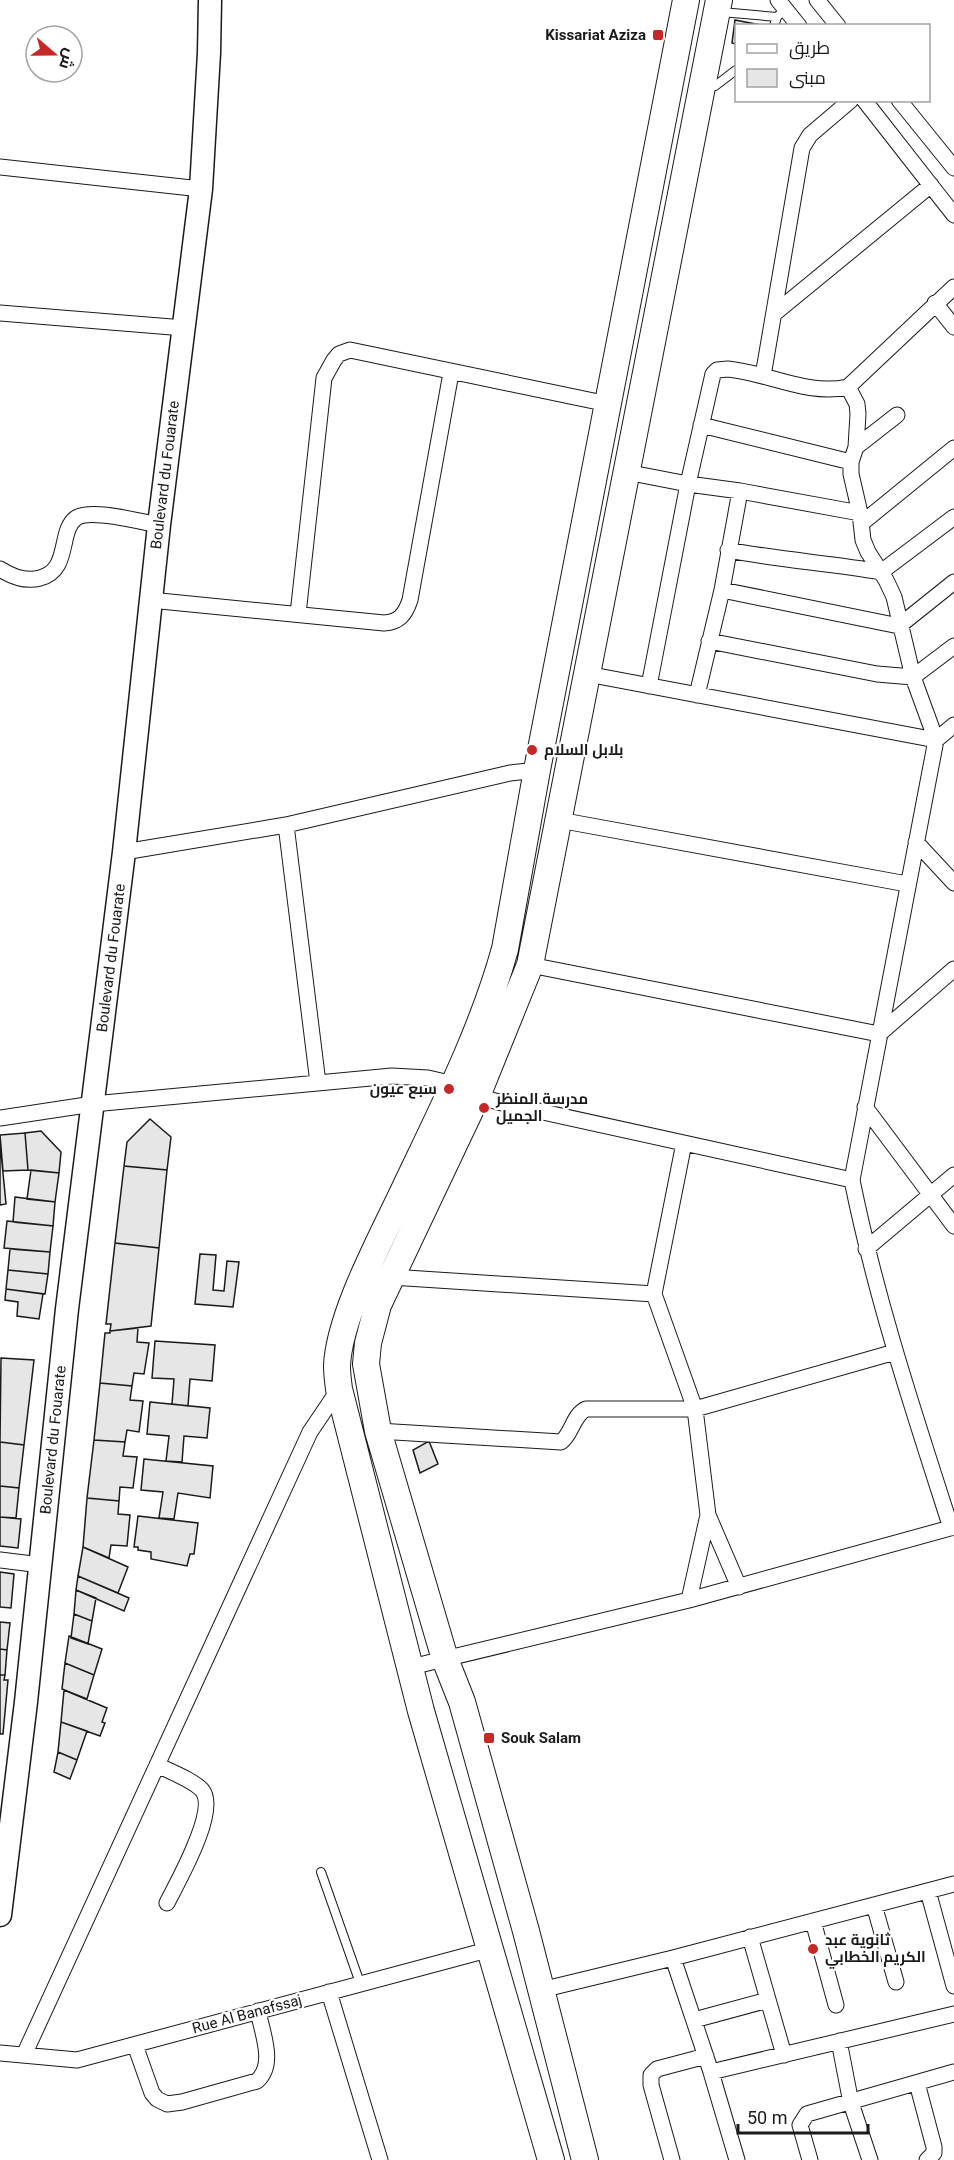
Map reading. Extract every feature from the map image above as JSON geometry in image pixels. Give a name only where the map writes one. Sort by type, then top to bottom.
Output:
[{"type":"main road","points":[[551,2160],[421,1711],[339,1389],[337,1365],[355,1299],[375,1251],[454,1084],[497,977],[505,949],[537,770],[686,0]]},
{"type":"main road","points":[[585,2160],[462,1702],[445,1659],[378,1431],[366,1364],[373,1324],[391,1277],[477,1096],[530,965],[718,6]]},
{"type":"street","name":"Boulevard du Fouarate","points":[[0,1915],[41,1565],[67,1309],[124,852],[150,600],[201,189],[210,0]]},
{"type":"street","points":[[817,0],[836,24]]},
{"type":"street","points":[[780,9],[797,24]]},
{"type":"street","points":[[763,376],[802,148],[810,135],[849,102]]},
{"type":"street","points":[[866,102],[954,214]]},
{"type":"street","points":[[901,102],[954,168]]},
{"type":"street","points":[[0,167],[201,189]]},
{"type":"street","points":[[775,313],[931,185]]},
{"type":"street","points":[[649,686],[688,484],[710,382],[717,370],[739,370],[814,388],[834,390],[848,387],[954,287]]},
{"type":"street","points":[[935,303],[954,327]]},
{"type":"street","points":[[0,313],[184,328]]},
{"type":"street","points":[[298,614],[324,378],[328,368],[339,354],[350,350],[451,373],[608,404]]},
{"type":"street","points":[[150,600],[384,623],[401,618],[407,610],[451,373]]},
{"type":"street","points":[[411,1667],[689,1600],[952,1527],[895,1352],[866,1249],[852,1180],[936,740],[913,677],[899,626],[894,597],[865,546],[851,462],[856,447],[857,404],[848,387]]},
{"type":"street","points":[[856,447],[897,415]]},
{"type":"street","points":[[702,425],[851,462]]},
{"type":"street","points":[[626,472],[740,491],[861,518],[954,448]]},
{"type":"street","points":[[696,695],[722,590],[740,491]]},
{"type":"street","points":[[0,569],[25,579],[48,576],[58,565],[75,518],[83,515],[105,516],[159,525]]},
{"type":"street","points":[[728,550],[881,572],[954,518]]},
{"type":"street","points":[[899,626],[954,582]]},
{"type":"street","points":[[722,590],[899,626]]},
{"type":"street","points":[[710,641],[877,674],[913,677],[954,646]]},
{"type":"street","points":[[587,674],[936,740]]},
{"type":"street","points":[[936,740],[954,725]]},
{"type":"street","points":[[124,852],[286,825],[510,773],[537,770]]},
{"type":"street","points":[[559,820],[907,884]]},
{"type":"street","points":[[286,825],[318,1083]]},
{"type":"street","points":[[915,842],[954,883]]},
{"type":"street","points":[[530,965],[879,1034]]},
{"type":"street","points":[[879,1034],[954,969]]},
{"type":"street","points":[[0,1118],[93,1104],[392,1076],[428,1078],[454,1084],[477,1096],[852,1180]]},
{"type":"street","points":[[865,1107],[954,1226]]},
{"type":"street","points":[[684,1143],[654,1294],[695,1409],[708,1515],[739,1587]]},
{"type":"street","points":[[866,1249],[954,1175]]},
{"type":"street","points":[[391,1277],[654,1294]]},
{"type":"street","points":[[378,1431],[561,1442],[566,1438],[579,1414],[586,1409],[695,1409],[895,1352]]},
{"type":"street","points":[[24,2055],[310,1432],[339,1389]]},
{"type":"street","points":[[689,1600],[708,1515]]},
{"type":"street","points":[[0,1560],[41,1565]]},
{"type":"street","points":[[157,1765],[198,1786],[206,1797],[207,1807],[200,1833],[167,1903]]},
{"type":"street","points":[[541,1990],[673,1958],[954,1884]]},
{"type":"street","points":[[928,1891],[954,1986]]},
{"type":"street","points":[[873,1905],[896,1982]]},
{"type":"street","points":[[813,1921],[836,2005]]},
{"type":"street","points":[[750,1938],[784,2055]]},
{"type":"street","name":"Rue Al Banafssaj","points":[[0,2053],[77,2060],[491,1948]]},
{"type":"street","points":[[673,1958],[706,2055],[737,2160]]},
{"type":"street","points":[[329,1992],[380,2160]]},
{"type":"street","points":[[694,2020],[768,2000]]},
{"type":"street","points":[[135,2044],[152,2093],[157,2099],[167,2104],[182,2102],[257,2081],[263,2075],[267,2062],[258,2011]]},
{"type":"street","points":[[711,2072],[954,2014]]},
{"type":"street","points":[[839,2041],[851,2103],[870,2160]]},
{"type":"street","points":[[672,2160],[651,2085],[651,2075],[657,2069],[706,2055]]},
{"type":"street","points":[[810,2160],[800,2125],[803,2117],[815,2110],[851,2103],[954,2072]]},
{"type":"street","points":[[917,2083],[934,2147],[934,2152],[927,2160]]},
{"type":"lane","points":[[718,6],[780,9],[775,24]]},
{"type":"lane","points":[[701,90],[715,86],[735,71]]},
{"type":"lane","points":[[321,1872],[360,1983]]},
{"type":"building","points":[[735,20],[756,24],[735,24],[735,44],[732,43]]},
{"type":"building","points":[[150,1119],[171,1137],[167,1170],[124,1166],[127,1142]]},
{"type":"building","points":[[41,1131],[61,1152],[59,1173],[28,1170],[25,1133]]},
{"type":"building","points":[[25,1133],[28,1170],[3,1171],[0,1135]]},
{"type":"building","points":[[0,1142],[6,1204],[0,1205]]},
{"type":"building","points":[[124,1166],[167,1170],[159,1248],[115,1243]]},
{"type":"building","points":[[31,1170],[59,1173],[55,1202],[27,1199]]},
{"type":"building","points":[[15,1197],[55,1202],[53,1226],[13,1222]]},
{"type":"building","points":[[7,1221],[53,1226],[50,1252],[4,1248]]},
{"type":"building","points":[[115,1243],[159,1248],[151,1326],[110,1331],[111,1324],[106,1324]]},
{"type":"building","points":[[10,1249],[50,1252],[48,1274],[8,1270]]},
{"type":"building","points":[[200,1254],[216,1255],[213,1290],[224,1291],[227,1261],[239,1262],[233,1307],[195,1304]]},
{"type":"building","points":[[8,1270],[48,1274],[45,1294],[6,1289]]},
{"type":"building","points":[[6,1289],[43,1294],[39,1319],[17,1316],[18,1302],[5,1300]]},
{"type":"building","points":[[138,1328],[137,1342],[149,1343],[144,1374],[134,1373],[132,1386],[100,1383],[105,1333]]},
{"type":"building","points":[[155,1341],[215,1345],[212,1381],[190,1379],[188,1406],[172,1404],[174,1379],[152,1378]]},
{"type":"building","points":[[1,1358],[34,1360],[24,1445],[0,1442]]},
{"type":"building","points":[[100,1383],[132,1386],[130,1400],[143,1401],[139,1432],[127,1430],[125,1442],[94,1440]]},
{"type":"building","points":[[150,1402],[210,1408],[207,1438],[184,1436],[182,1462],[166,1461],[169,1436],[147,1434]]},
{"type":"building","points":[[94,1440],[125,1442],[123,1456],[137,1457],[133,1488],[120,1487],[119,1501],[87,1498]]},
{"type":"building","points":[[429,1441],[438,1464],[420,1473],[413,1450]]},
{"type":"building","points":[[0,1442],[24,1445],[19,1488],[0,1486]]},
{"type":"building","points":[[144,1459],[213,1466],[210,1498],[178,1493],[174,1519],[159,1518],[163,1492],[141,1490]]},
{"type":"building","points":[[0,1486],[19,1488],[16,1518],[0,1517]]},
{"type":"building","points":[[87,1498],[119,1501],[118,1514],[130,1515],[127,1546],[111,1545],[109,1558],[83,1547]]},
{"type":"building","points":[[138,1516],[198,1523],[194,1554],[190,1554],[187,1566],[151,1559],[151,1552],[134,1547]]},
{"type":"building","points":[[0,1517],[21,1519],[18,1548],[0,1546]]},
{"type":"building","points":[[83,1547],[128,1567],[118,1593],[78,1576]]},
{"type":"building","points":[[0,1572],[14,1574],[11,1608],[0,1607]]},
{"type":"building","points":[[78,1576],[129,1598],[124,1611],[76,1590]]},
{"type":"building","points":[[76,1590],[96,1598],[92,1621],[74,1614]]},
{"type":"building","points":[[74,1614],[92,1621],[88,1644],[71,1638]]},
{"type":"building","points":[[0,1622],[10,1623],[7,1650],[0,1649]]},
{"type":"building","points":[[69,1636],[102,1649],[94,1675],[65,1663]]},
{"type":"building","points":[[0,1649],[7,1650],[5,1675],[0,1675]]},
{"type":"building","points":[[65,1663],[94,1675],[87,1699],[62,1689]]},
{"type":"building","points":[[0,1675],[5,1675],[4,1680],[8,1680],[3,1734],[0,1734]]},
{"type":"building","points":[[64,1690],[107,1708],[100,1736],[61,1722]]},
{"type":"building","points":[[61,1722],[87,1731],[77,1760],[58,1752]]},
{"type":"building","points":[[58,1752],[77,1760],[70,1779],[54,1772]]},
{"type":"place","name":"Kissariat Aziza","points":[[658,35]]},
{"type":"place","name":"بلابل السلام","points":[[532,750]]},
{"type":"place","name":"سبع عيون","points":[[449,1089]]},
{"type":"place","name":"مدرسة المنظر الجميل","points":[[484,1108]]},
{"type":"place","name":"Souk Salam","points":[[489,1738]]},
{"type":"place","name":"ثانوية عبد الكريم الخطابي","points":[[813,1949]]}]
